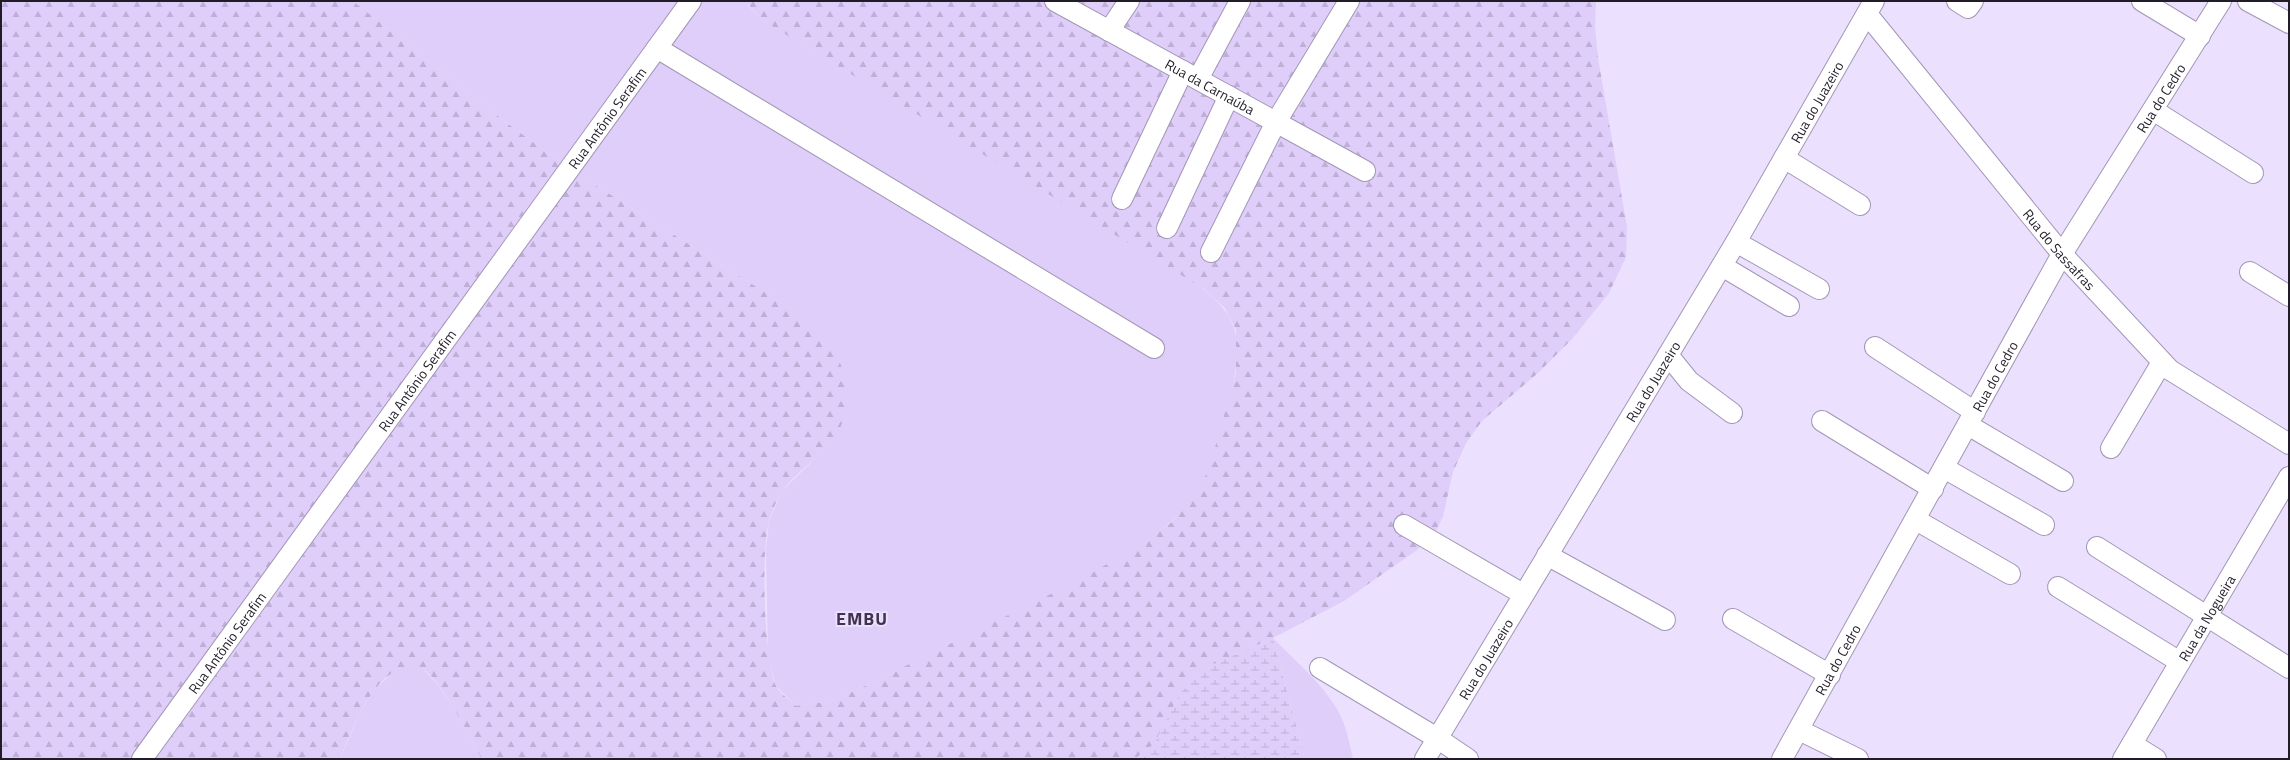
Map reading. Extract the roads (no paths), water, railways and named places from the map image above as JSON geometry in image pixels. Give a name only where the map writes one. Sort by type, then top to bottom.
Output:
[{"type":"street","name":"Rua Antônio Serafim","points":[[142,759],[691,1]]},
{"type":"street","name":"Rua da Carnaúba","points":[[1055,1],[1365,171]]},
{"type":"street","points":[[1109,31],[1129,1]]},
{"type":"street","points":[[1122,199],[1191,75],[1240,1]]},
{"type":"street","points":[[1210,252],[1276,122],[1349,1]]},
{"type":"street","points":[[1957,1],[1968,8],[1973,1]]},
{"type":"street","points":[[2142,1],[2200,36]]},
{"type":"street","name":"Rua do Cedro","points":[[1782,759],[1916,520],[2062,254],[2221,1]]},
{"type":"street","points":[[2248,1],[2289,23]]},
{"type":"street","name":"Rua do Juazeiro","points":[[1425,759],[1523,594],[1722,266],[1871,7]]},
{"type":"street","name":"Rua do Sassafras","points":[[1871,7],[2062,254],[2162,362],[2170,370],[2289,444]]},
{"type":"street","points":[[657,48],[1154,348]]},
{"type":"street","points":[[1167,228],[1229,96]]},
{"type":"street","points":[[2152,110],[2253,173]]},
{"type":"street","points":[[1784,158],[1860,205]]},
{"type":"street","points":[[1736,242],[1818,290]]},
{"type":"street","points":[[1722,266],[1789,306]]},
{"type":"street","points":[[2250,272],[2289,296]]},
{"type":"street","points":[[1875,347],[1972,418],[2063,481]]},
{"type":"street","points":[[1668,355],[1689,381],[1732,413]]},
{"type":"street","points":[[2111,448],[2162,362]]},
{"type":"street","points":[[1822,421],[1933,489]]},
{"type":"street","points":[[1944,468],[2044,525]]},
{"type":"street","name":"Rua da Nogueira","points":[[2128,752],[2289,477]]},
{"type":"street","points":[[1916,520],[2010,574]]},
{"type":"street","points":[[1404,525],[1523,594]]},
{"type":"street","points":[[2096,547],[2289,668]]},
{"type":"street","points":[[1547,555],[1666,620]]},
{"type":"street","points":[[2058,587],[2180,662]]},
{"type":"street","points":[[1733,619],[1830,675]]},
{"type":"street","points":[[1320,668],[1437,738],[1468,759]]},
{"type":"street","points":[[1799,730],[1858,759]]},
{"type":"street","points":[[2128,752],[2156,759]]},
{"type":"district","name":"EMBU","points":[[862,618]]}]
